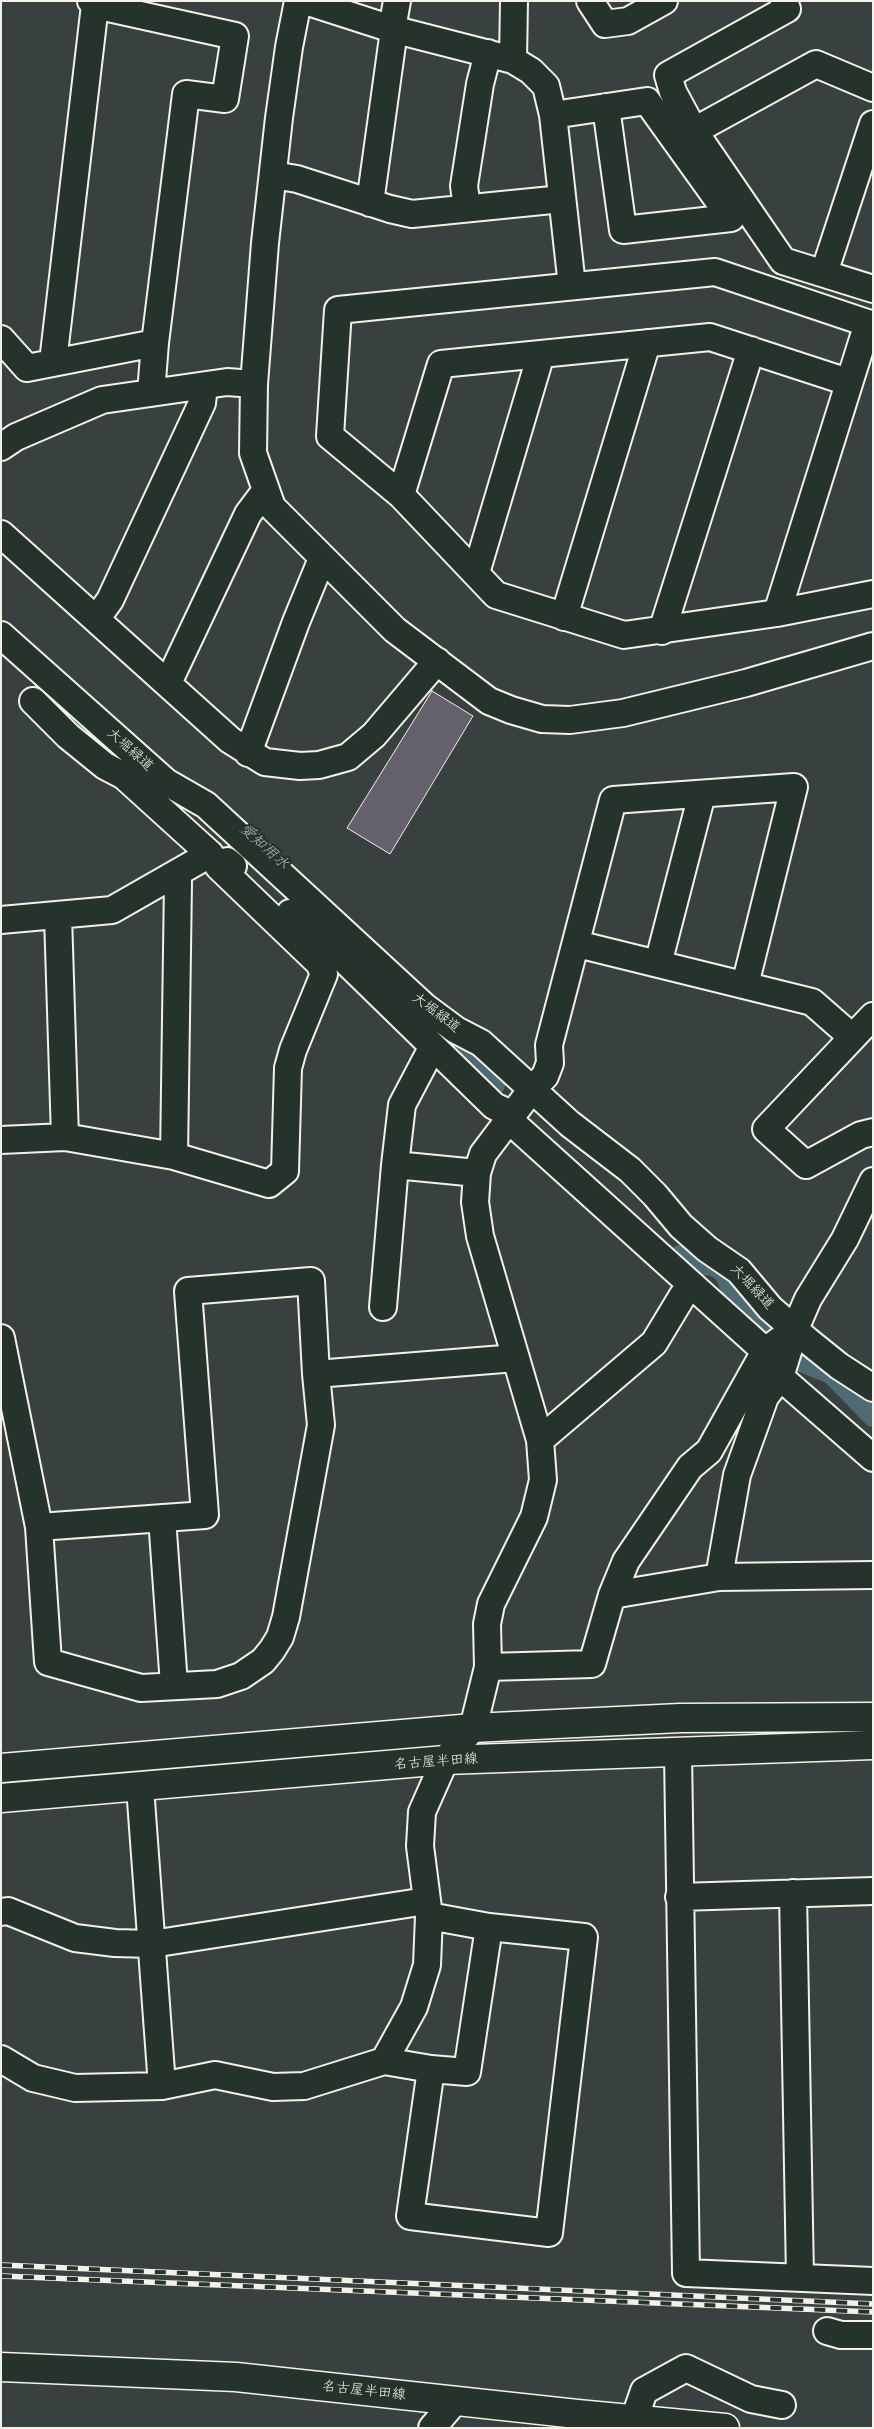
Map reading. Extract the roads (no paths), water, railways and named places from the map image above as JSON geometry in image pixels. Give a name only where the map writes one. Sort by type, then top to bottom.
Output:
[{"type":"main road","points":[[1,1768],[473,1728],[680,1718],[873,1717]]},
{"type":"main road","name":"名古屋半田線","points":[[1,1798],[445,1760],[873,1745]]},
{"type":"main road","name":"名古屋半田線","points":[[1,2367],[236,2377],[725,2428]]},
{"type":"street","points":[[298,1],[288,47],[265,242],[254,384],[253,453],[272,506],[395,630],[489,701],[542,719],[570,720],[623,713],[746,683],[873,646]]},
{"type":"street","points":[[305,1],[393,30],[513,60],[532,71],[546,86],[553,115],[572,286]]},
{"type":"street","points":[[370,203],[397,1]]},
{"type":"street","points":[[513,60],[514,1]]},
{"type":"street","points":[[590,1],[605,24],[628,21],[664,1]]},
{"type":"street","points":[[784,1],[788,9],[668,75],[673,92],[694,131],[783,261],[873,289]]},
{"type":"street","points":[[53,362],[93,3],[235,36],[225,100],[186,94],[154,343],[151,393]]},
{"type":"street","points":[[467,208],[464,186],[480,84],[488,53]]},
{"type":"street","points":[[694,131],[816,64],[873,88]]},
{"type":"street","points":[[553,115],[606,107],[647,101],[731,218],[623,230],[606,107]]},
{"type":"street","points":[[824,273],[873,124]]},
{"type":"street","points":[[273,175],[297,179],[370,203],[412,214],[562,199]]},
{"type":"street","points":[[777,613],[848,382],[870,324],[715,272],[338,310],[330,436],[401,496],[496,596],[624,635],[777,613],[873,594]]},
{"type":"street","points":[[401,496],[441,364],[710,337],[848,382]]},
{"type":"street","points":[[1,339],[28,368],[154,343]]},
{"type":"street","points":[[564,618],[647,343]]},
{"type":"street","points":[[662,631],[751,350]]},
{"type":"street","points":[[476,574],[541,354]]},
{"type":"street","points":[[1,447],[16,437],[102,400],[228,382],[254,384]]},
{"type":"street","points":[[97,618],[110,600],[202,403],[204,386]]},
{"type":"street","points":[[168,683],[248,514],[266,490]]},
{"type":"street","points":[[1,534],[97,618],[230,740],[265,762],[300,766],[319,765],[348,757],[374,735],[437,661]]},
{"type":"street","points":[[248,753],[296,622],[319,566],[325,560]]},
{"type":"street","name":"大堀緑道","points":[[1,635],[166,782],[206,805],[420,1003],[456,1030],[481,1043],[570,1124],[630,1170],[655,1194],[681,1226],[707,1249],[739,1271],[770,1308],[839,1366],[873,1388]]},
{"type":"street","points":[[1,1140],[65,1137],[174,1156],[270,1184],[285,1171],[288,1068],[293,1050],[324,974],[319,963],[124,776],[105,766],[68,736],[33,701]]},
{"type":"street","points":[[384,2061],[417,1998],[427,1965],[428,1908],[420,1846],[422,1812],[445,1760],[473,1728],[488,1667],[486,1624],[491,1604],[534,1517],[543,1480],[540,1440],[480,1236],[476,1202],[477,1173],[483,1154],[532,1089],[545,1076],[550,1063],[549,1045],[577,944],[613,800],[794,787],[745,985]]},
{"type":"street","points":[[658,964],[702,794]]},
{"type":"street","points":[[1,920],[112,910],[175,875],[214,861],[226,861],[330,946],[432,1048],[494,1106],[511,1118],[765,1351]]},
{"type":"street","points":[[174,1156],[178,882],[175,875]]},
{"type":"street","points":[[58,916],[65,1137]]},
{"type":"street","points":[[577,944],[812,1002],[852,1037]]},
{"type":"street","points":[[873,1016],[766,1129],[806,1165],[861,1135],[873,1132]]},
{"type":"street","points":[[383,1307],[402,1105],[432,1048]]},
{"type":"street","points":[[395,1165],[477,1173]]},
{"type":"street","points":[[719,1577],[738,1475],[765,1397],[780,1378],[795,1329],[808,1299],[846,1239],[873,1181]]},
{"type":"street","points":[[1,1338],[39,1527],[48,1662],[128,1686],[141,1688],[217,1684],[242,1676],[262,1661],[280,1637],[286,1617],[318,1447],[320,1426],[311,1281],[188,1291],[205,1515],[39,1527]]},
{"type":"street","points":[[540,1440],[654,1343],[683,1295]]},
{"type":"street","points":[[488,1667],[592,1664],[612,1595],[626,1562],[690,1467],[709,1451],[765,1351],[795,1329]]},
{"type":"street","points":[[316,1374],[516,1358]]},
{"type":"street","points":[[780,1378],[873,1458]]},
{"type":"street","points":[[162,1518],[174,1685]]},
{"type":"street","points":[[612,1595],[719,1577],[873,1575]]},
{"type":"street","points":[[678,1753],[678,1897],[686,2273],[873,2281]]},
{"type":"street","points":[[140,1787],[162,2086]]},
{"type":"street","points":[[678,1897],[873,1891]]},
{"type":"street","points":[[793,1893],[800,2277]]},
{"type":"street","points":[[1,1912],[8,1911],[75,1938],[115,1943],[152,1944],[428,1908],[489,1927],[584,1938],[549,2232],[410,2216],[431,2069]]},
{"type":"street","points":[[1,2059],[33,2078],[75,2088],[162,2086],[215,2075],[273,2087],[304,2086],[384,2061],[431,2069],[467,2072],[489,1927]]},
{"type":"street","points":[[827,2331],[841,2335],[873,2335]]},
{"type":"street","points":[[634,2420],[644,2391],[686,2368],[751,2400],[782,2405]]},
{"type":"street","points":[[432,2428],[455,2401]]},
{"type":"waterway","name":"愛知用水","points":[[428,1021],[495,1085]]},
{"type":"waterway","name":"愛知用水","points":[[680,1255],[691,1264],[714,1266],[724,1273],[739,1307],[767,1331]]},
{"type":"waterway","name":"愛知用水","points":[[801,1362],[831,1374],[873,1417]]},
{"type":"railway","points":[[1,2265],[873,2304]]},
{"type":"railway","points":[[1,2276],[873,2312]]}]
